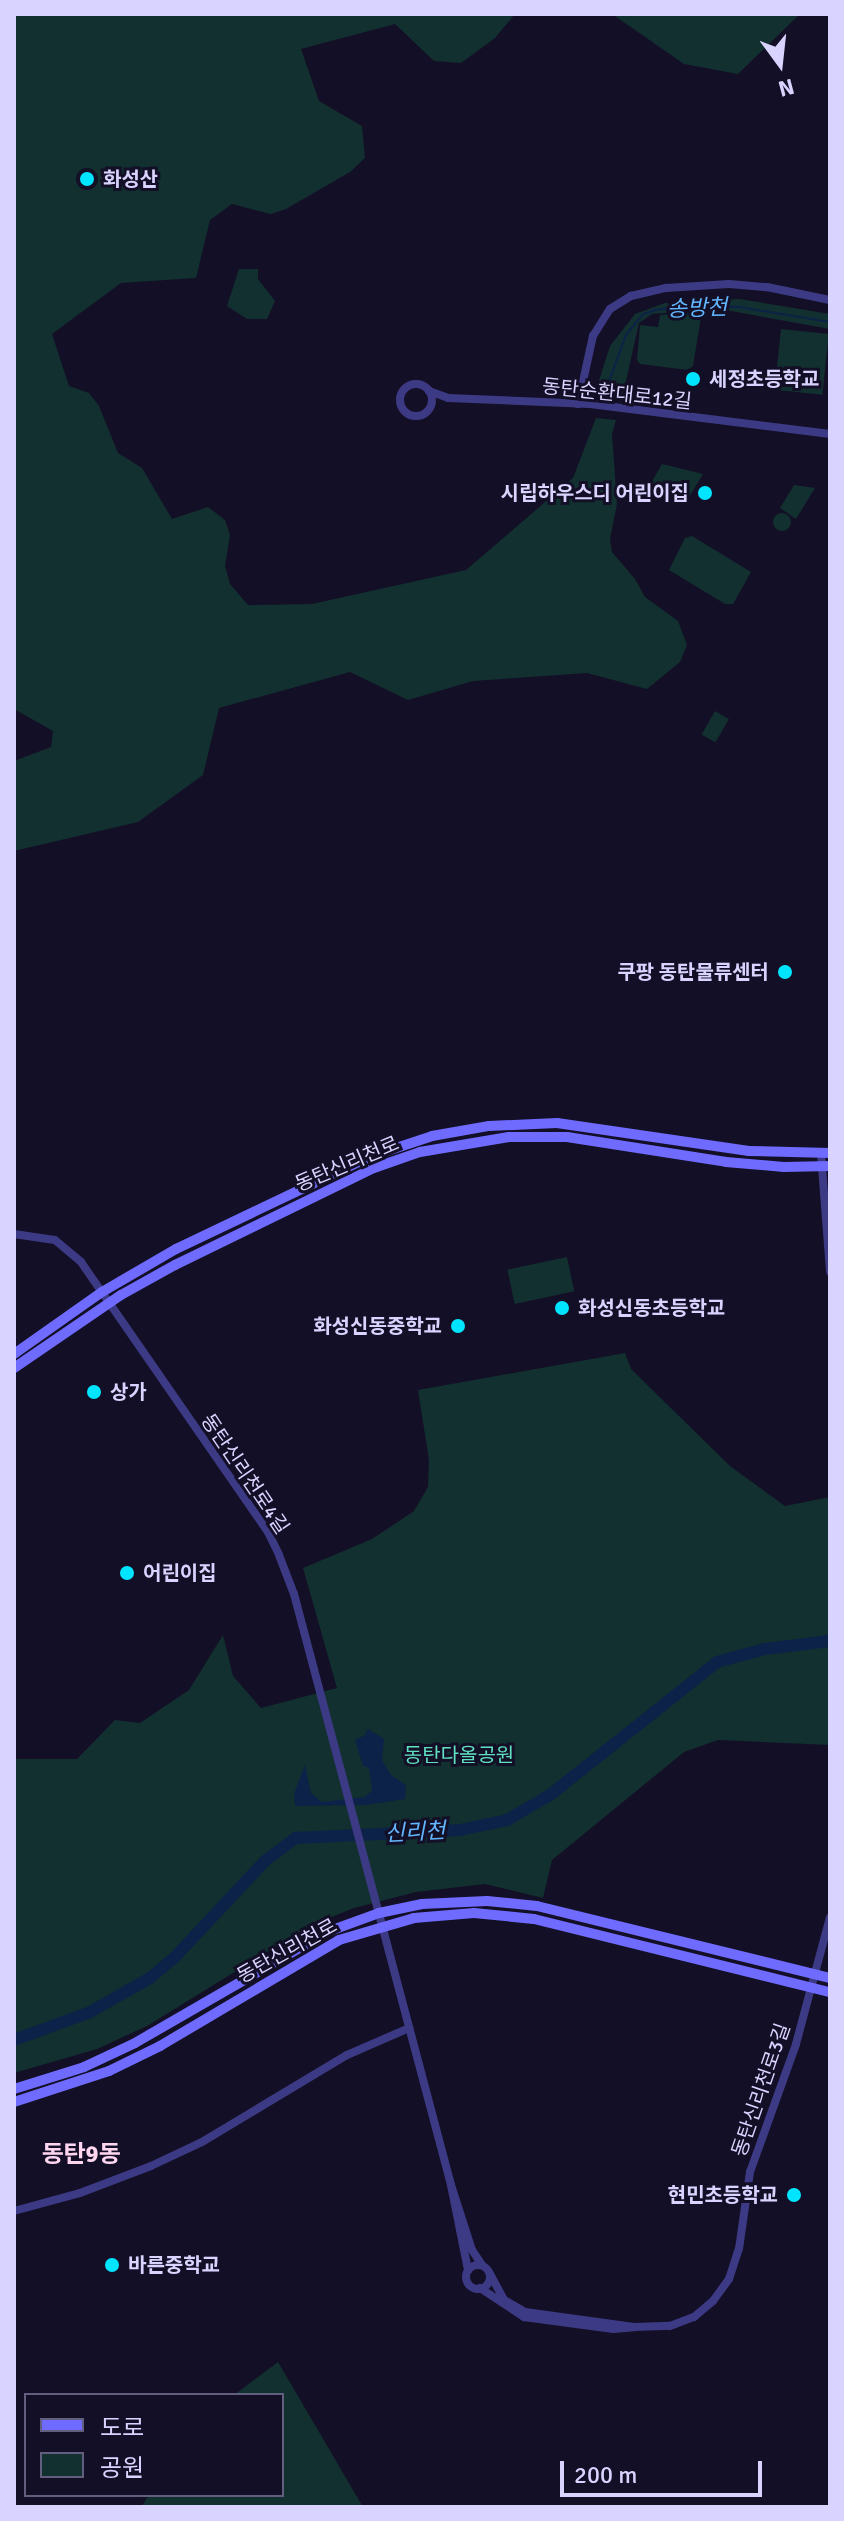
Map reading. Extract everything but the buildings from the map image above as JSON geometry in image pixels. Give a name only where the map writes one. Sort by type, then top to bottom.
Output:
[{"type":"main road","name":"동탄신리천로","points":[[14,1354],[102,1292],[176,1249],[345,1167],[394,1147],[451,1132],[507,1124],[576,1124],[749,1151],[825,1153]]},
{"type":"main road","name":"동탄신리천로","points":[[14,1368],[109,1303],[175,1265],[374,1168],[462,1143],[509,1137],[567,1137],[726,1162],[826,1166]]},
{"type":"main road","name":"동탄신리천로","points":[[14,2089],[113,2054],[315,1938],[379,1913],[463,1900],[537,1906],[830,1978]]},
{"type":"main road","name":"동탄신리천로","points":[[14,2102],[66,2087],[138,2057],[317,1952],[382,1925],[441,1914],[515,1916],[830,1992]]},
{"type":"street","points":[[578,404],[593,336],[610,309],[631,296],[666,288],[729,284],[767,287],[830,300]]},
{"type":"street","points":[[425,414],[433,401],[429,391],[420,385],[409,386],[400,400],[403,409],[411,416],[425,414],[448,398]]},
{"type":"street","name":"동탄순환대로12길","points":[[429,391],[448,398],[578,404],[830,434]]},
{"type":"street","points":[[825,1153],[830,1272]]},
{"type":"street","name":"동탄신리천로4길","points":[[14,1234],[55,1240],[81,1262],[268,1532],[294,1594],[375,1893]]},
{"type":"street","name":"동탄신리천로3길","points":[[375,1893],[451,2185],[472,2250],[504,2300],[525,2312],[634,2327]]},
{"type":"street","name":"동탄신리천로3길","points":[[451,2185],[468,2270],[467,2281],[524,2317],[613,2329],[670,2326],[694,2317],[713,2301],[729,2279],[739,2249],[750,2172],[780,2092],[830,1917]]},
{"type":"street","points":[[14,2211],[80,2193],[151,2166],[202,2142],[347,2055],[409,2028]]},
{"type":"street","points":[[468,2270],[482,2265]]},
{"type":"street","points":[[480,2288],[487,2285],[490,2274]]},
{"type":"green space","points":[[14,14],[515,14],[495,38],[461,63],[434,61],[395,24],[301,49],[319,101],[362,126],[365,158],[350,172],[286,209],[271,214],[232,204],[210,220],[196,278],[121,283],[52,334],[69,386],[89,393],[99,406],[118,453],[142,468],[172,519],[208,507],[225,520],[230,535],[225,566],[230,584],[248,605],[312,604],[466,570],[573,478],[596,418],[616,420],[612,434],[617,504],[610,539],[612,552],[635,579],[645,597],[678,621],[687,645],[680,662],[647,689],[587,673],[473,681],[408,700],[350,672],[219,708],[203,775],[138,822],[14,851],[14,761],[51,747],[53,731],[14,709]]},
{"type":"green space","points":[[612,14],[800,14],[738,74],[684,64]]},
{"type":"green space","points":[[239,269],[258,269],[258,279],[275,301],[267,319],[247,319],[227,306]]},
{"type":"green space","points":[[739,299],[830,314],[830,329],[720,309],[652,314],[639,323],[622,399],[601,397],[596,390],[610,346],[635,314],[665,303]]},
{"type":"green space","points":[[698,312],[701,317],[693,366],[688,370],[640,364],[637,360],[640,325],[658,327],[660,315]]},
{"type":"green space","points":[[781,329],[829,334],[822,395],[775,390]]},
{"type":"green space","points":[[662,464],[703,474],[685,504],[651,483]]},
{"type":"green space","points":[[794,485],[815,488],[796,519],[780,508]]},
{"type":"green space","points":[[782,513],[791,522],[782,531],[773,522]]},
{"type":"green space","points":[[692,536],[751,572],[733,604],[725,604],[669,570],[685,538]]},
{"type":"green space","points":[[715,711],[729,719],[715,742],[702,734]]},
{"type":"green space","points":[[567,1257],[574,1291],[515,1304],[507,1270]]},
{"type":"green space","name":"동탄다올공원","points":[[625,1353],[631,1369],[730,1466],[785,1506],[830,1497],[830,1745],[718,1740],[684,1752],[552,1860],[543,1898],[485,1884],[416,1892],[354,1908],[309,1926],[147,2026],[97,2049],[14,2073],[14,1759],[77,1759],[115,1720],[140,1723],[189,1690],[223,1635],[233,1676],[261,1708],[337,1688],[303,1568],[372,1539],[414,1511],[428,1487],[429,1460],[418,1390]]},
{"type":"green space","points":[[278,2362],[363,2507],[141,2507],[148,2497],[284,2497],[284,2393],[237,2393]]},
{"type":"water","points":[[368,1729],[384,1739],[382,1760],[391,1775],[406,1785],[405,1799],[367,1805],[295,1806],[294,1794],[305,1765],[311,1793],[322,1802],[364,1797],[372,1791],[369,1768],[363,1766],[355,1740],[365,1735]]},
{"type":"waterway","name":"송방천","points":[[608,384],[626,335],[642,315],[655,310],[682,306],[739,307],[830,322]]},
{"type":"waterway","name":"신리천","points":[[14,2040],[90,2012],[150,1978],[173,1959],[265,1861],[296,1838],[460,1830],[507,1820],[550,1795],[717,1662],[765,1649],[830,1641]]},
{"type":"place","name":"화성산","points":[[87,179]]},
{"type":"place","name":"세정초등학교","points":[[693,379]]},
{"type":"place","name":"시립하우스디 어린이집","points":[[705,493]]},
{"type":"place","name":"쿠팡 동탄물류센터","points":[[785,972]]},
{"type":"place","name":"화성신동초등학교","points":[[562,1308]]},
{"type":"place","name":"화성신동중학교","points":[[458,1326]]},
{"type":"place","name":"상가","points":[[94,1392]]},
{"type":"place","name":"어린이집","points":[[127,1573]]},
{"type":"place","name":"현민초등학교","points":[[794,2195]]},
{"type":"place","name":"바른중학교","points":[[112,2265]]},
{"type":"district","name":"동탄9동","points":[[81,2155]]}]
